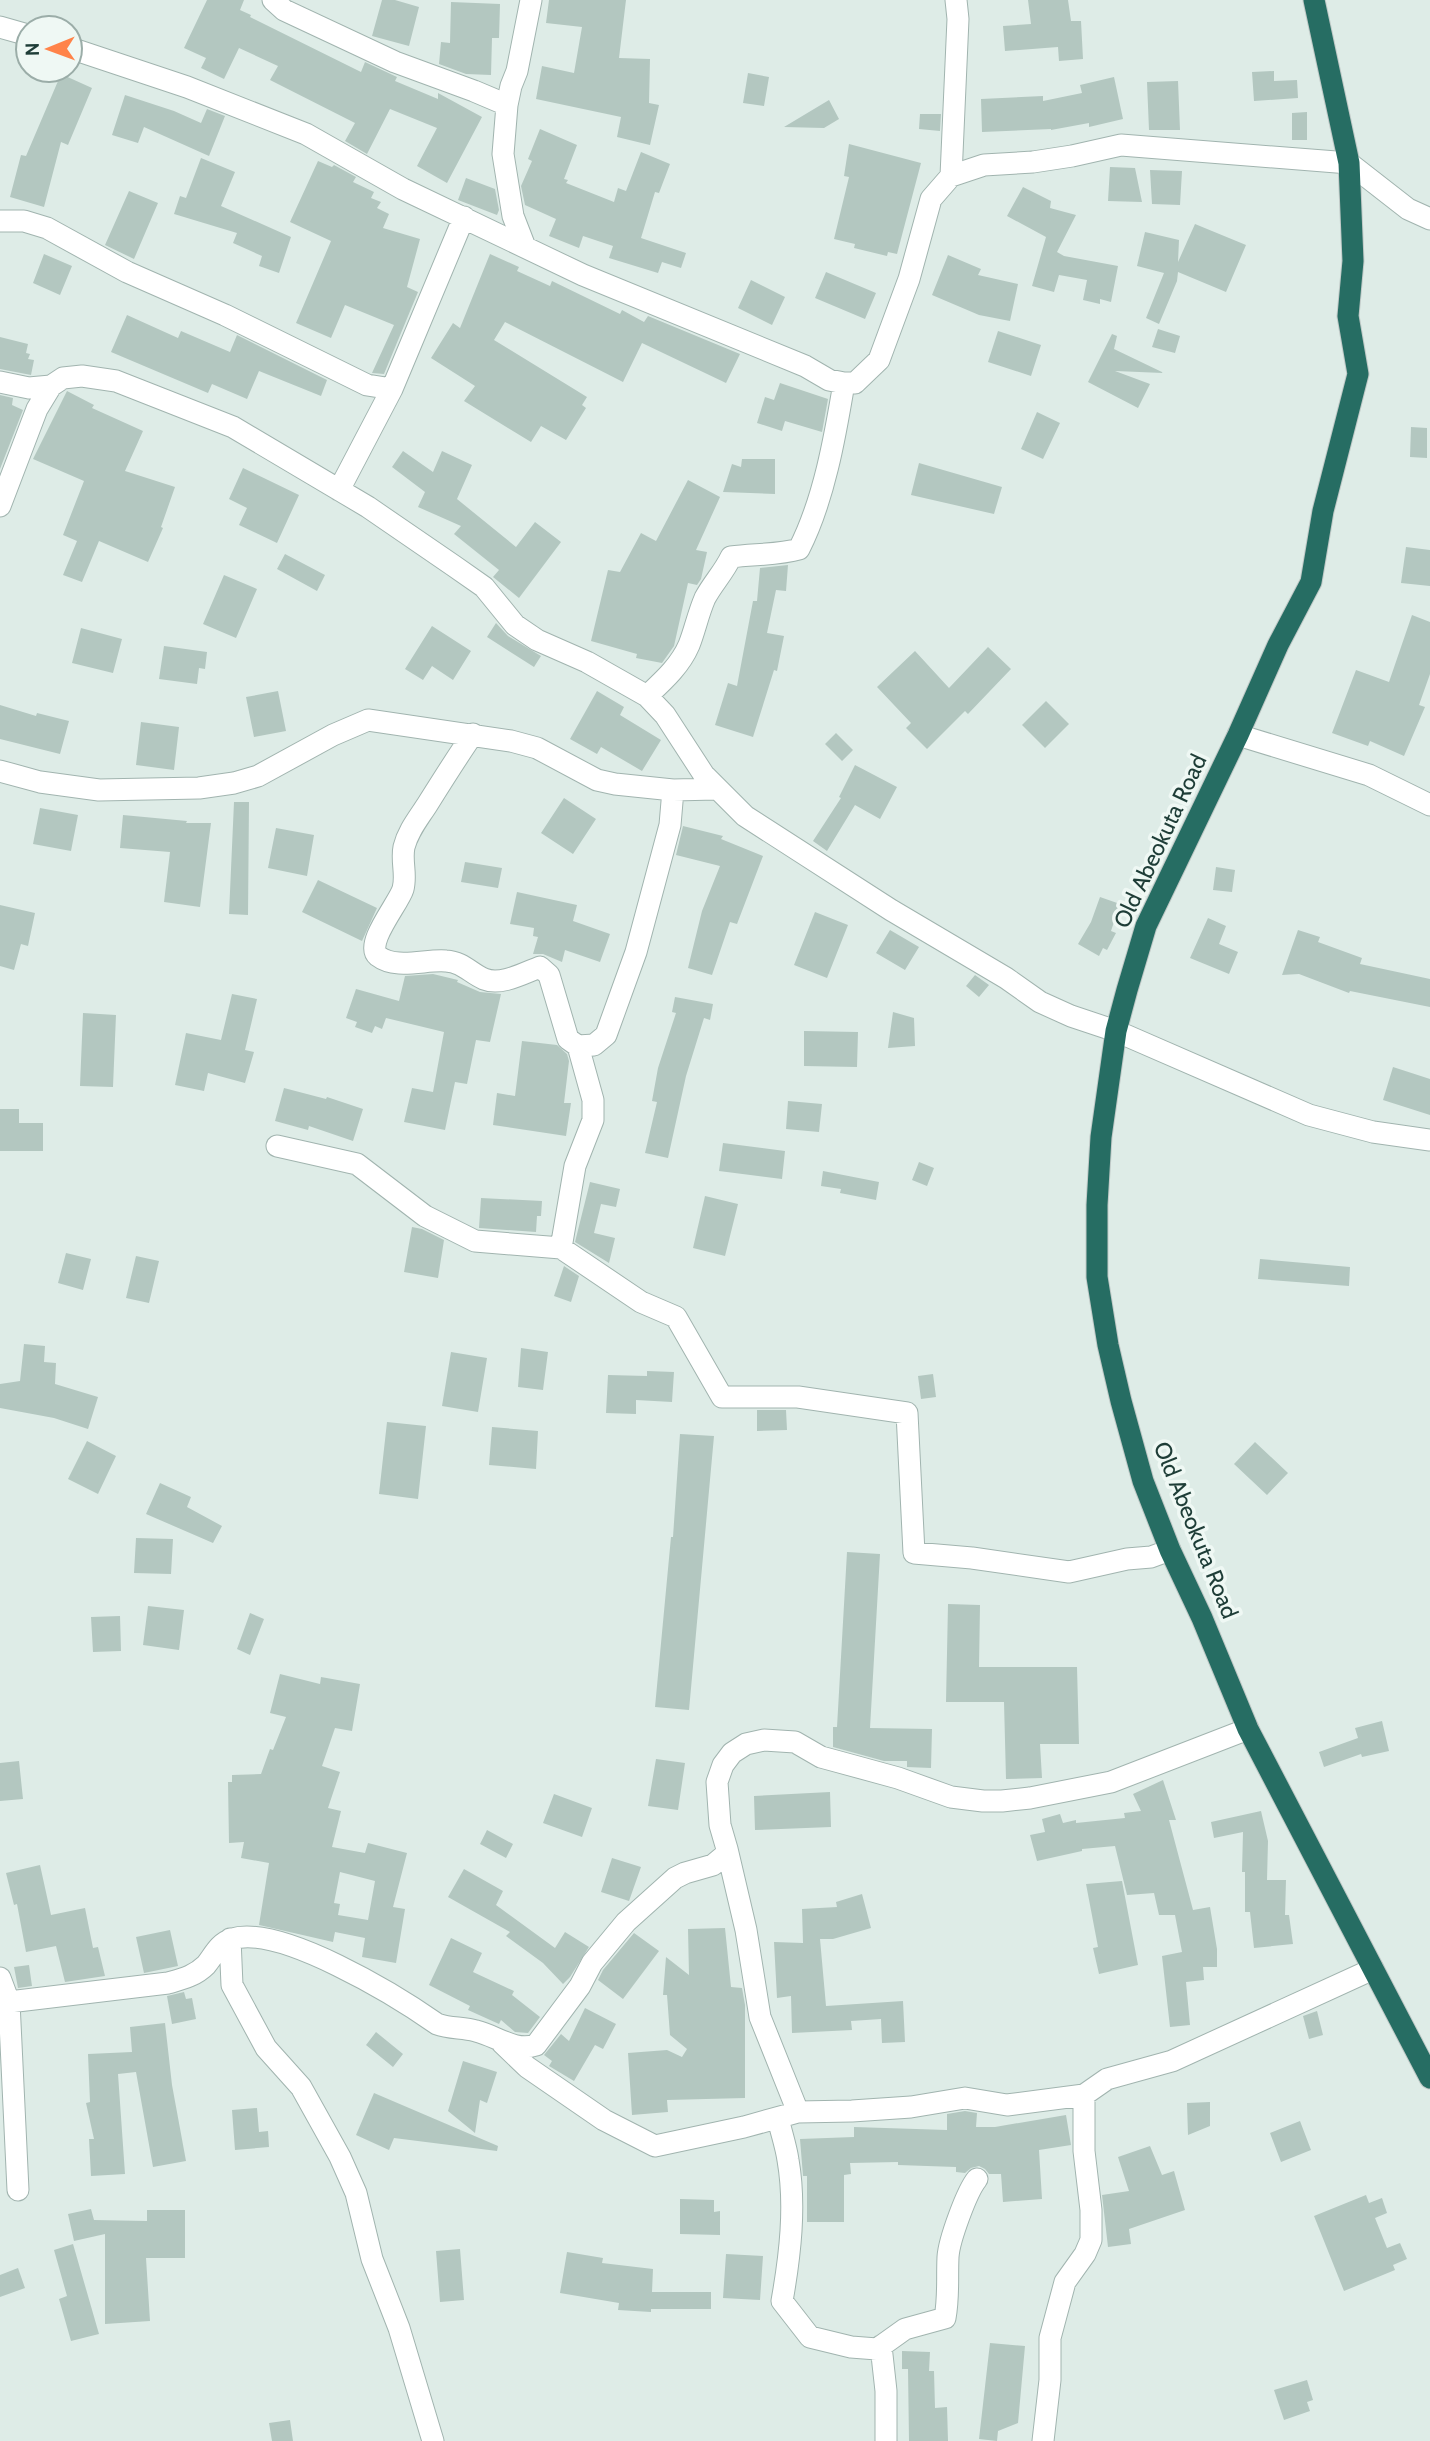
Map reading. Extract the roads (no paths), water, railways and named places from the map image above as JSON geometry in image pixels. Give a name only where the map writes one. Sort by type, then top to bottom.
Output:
[{"type":"highway","name":"Old Abeokuta Road","points":[[1314,0],[1349,163],[1353,261],[1348,316],[1358,374],[1323,511],[1311,582],[1278,645],[1146,926],[1116,1031],[1101,1137],[1097,1276],[1108,1345],[1121,1401],[1143,1481],[1170,1550],[1202,1618],[1248,1729],[1430,2078]]},
{"type":"street","points":[[273,0],[284,10],[395,62],[507,105]]},
{"type":"street","points":[[525,247],[513,216],[503,154],[507,105],[517,71],[531,0]]},
{"type":"street","points":[[951,176],[958,19],[956,0]]},
{"type":"street","points":[[84,53],[187,87],[306,134],[403,189],[583,275],[805,366],[829,380],[844,383],[855,383],[879,360],[909,279],[931,199],[951,176],[984,165],[1072,156],[1121,145],[1349,163],[1408,209],[1430,219]]},
{"type":"street","points":[[339,490],[392,389],[464,217]]},
{"type":"street","points":[[0,221],[24,221],[47,228],[127,272],[225,315],[367,385],[392,389]]},
{"type":"street","points":[[0,506],[37,409],[51,386],[63,378],[82,376],[116,381],[233,427],[368,507],[484,587],[515,625],[537,640],[587,662],[648,696],[665,715],[704,775],[745,816],[891,910],[1006,978],[1040,1002],[1116,1031],[1310,1115],[1373,1132],[1430,1140]]},
{"type":"street","points":[[0,382],[29,388],[51,386]]},
{"type":"street","points":[[648,696],[676,667],[689,646],[706,596],[715,580],[726,569],[731,556],[799,549],[806,536],[833,444],[844,383]]},
{"type":"street","points":[[0,772],[40,782],[100,790],[199,788],[258,776],[333,735],[368,720],[473,734],[537,748],[597,780],[615,784],[673,790],[716,789]]},
{"type":"street","points":[[473,734],[410,831],[403,851],[403,890],[382,925],[375,952],[400,963],[456,962],[485,979],[497,981],[540,967],[550,975],[568,1039],[578,1046],[594,1045],[606,1035],[639,940],[670,825],[673,790]]},
{"type":"street","points":[[1238,735],[1369,775],[1430,805]]},
{"type":"street","points":[[561,1248],[575,1166],[593,1120],[593,1100],[578,1046]]},
{"type":"street","points":[[278,1146],[358,1164],[425,1216],[475,1241],[561,1248],[641,1302],[676,1317],[722,1398],[798,1397],[906,1413],[914,1553],[1069,1572],[1127,1559],[1151,1557],[1170,1550]]},
{"type":"street","points":[[977,2179],[963,2206],[948,2253],[949,2294],[946,2318],[905,2329],[877,2349],[851,2347],[810,2337],[782,2301],[789,2259],[791,2213],[788,2115],[760,2017],[746,1930],[720,1825],[717,1782],[732,1753],[746,1744],[764,1740],[795,1742],[821,1757],[898,1778],[951,1797],[1002,1801],[1111,1782],[1248,1729]]},
{"type":"street","points":[[9,2002],[168,1983],[192,1976],[230,1939],[252,1938],[286,1943],[335,1964],[446,2028],[477,2031],[522,2047],[536,2045],[593,1963],[626,1922],[675,1878],[713,1866],[726,1855],[727,1849]]},
{"type":"street","points":[[230,1939],[232,1985],[266,2048],[301,2087],[340,2157],[355,2193],[372,2259],[399,2328],[433,2441]]},
{"type":"street","points":[[500,2041],[527,2067],[604,2120],[655,2146],[788,2115],[911,2107],[965,2098],[1007,2105],[1084,2095],[1107,2079],[1172,2061],[1373,1969]]},
{"type":"street","points":[[0,1979],[9,2002],[18,2189]]},
{"type":"street","points":[[1043,2441],[1050,2381],[1050,2338],[1065,2282],[1085,2254],[1091,2239],[1091,2210],[1084,2151],[1084,2095]]},
{"type":"street","points":[[881,2346],[886,2392],[886,2441]]}]
